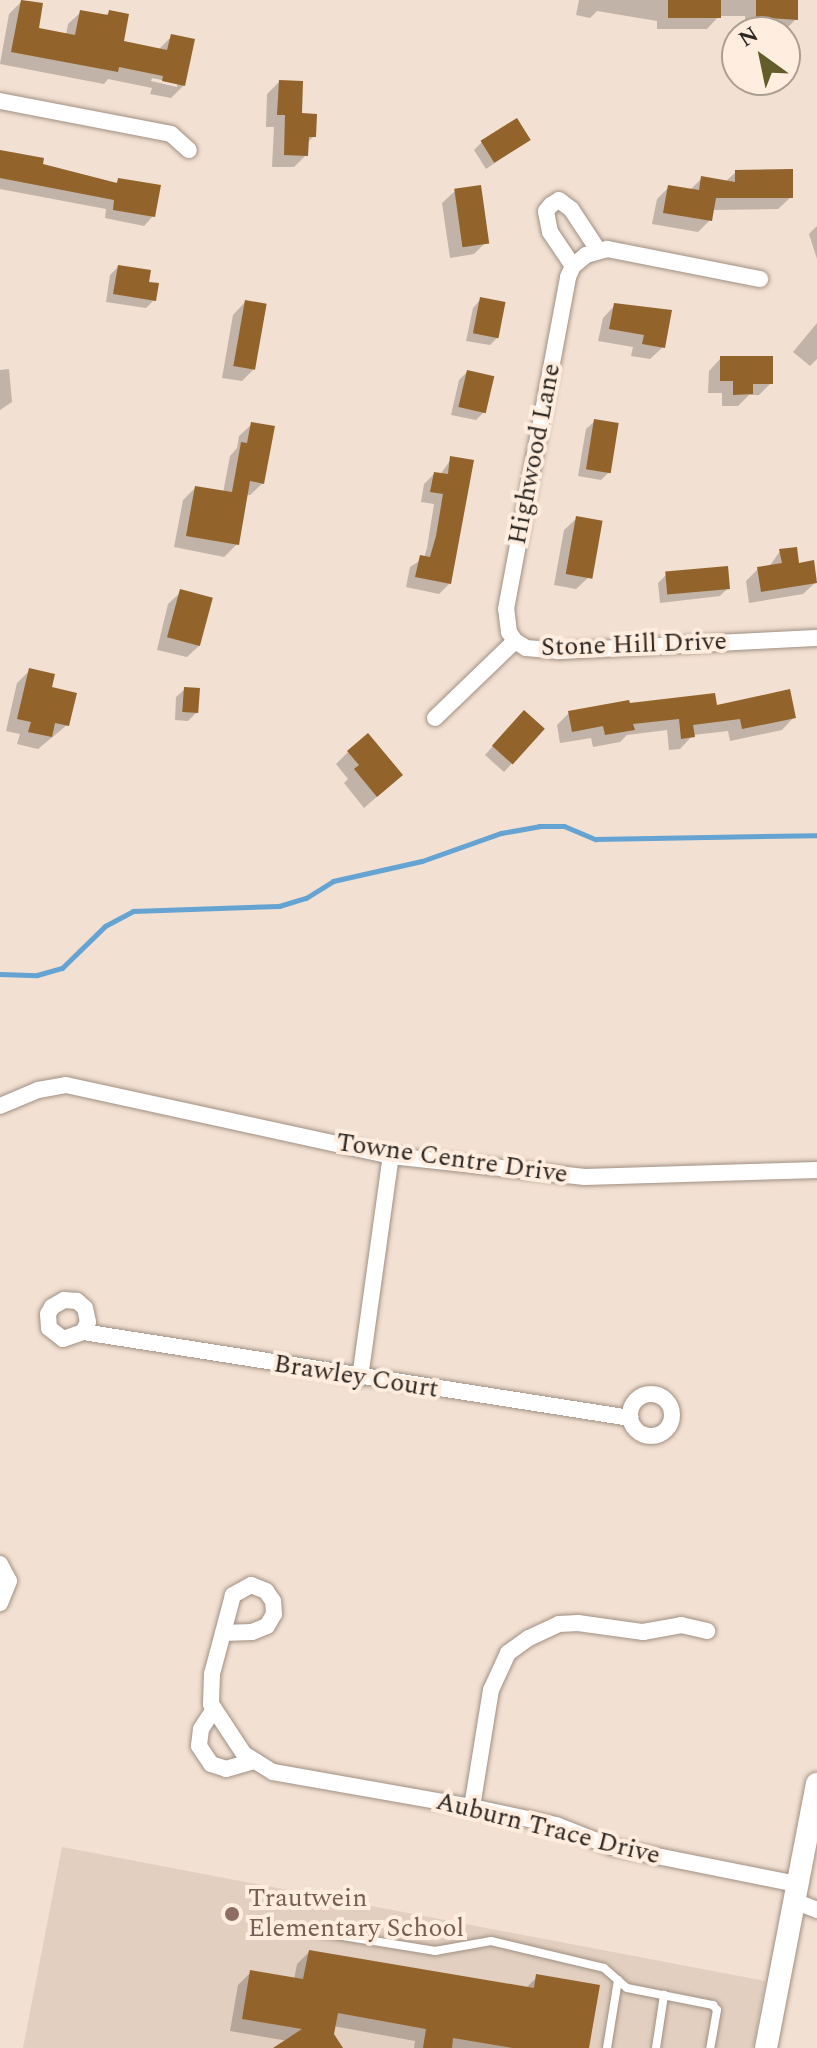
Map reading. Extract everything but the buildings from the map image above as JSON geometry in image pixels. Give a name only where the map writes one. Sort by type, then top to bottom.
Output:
[{"type":"street","points":[[0,101],[171,134],[189,150]]},
{"type":"street","name":"Highwood Lane","points":[[515,641],[509,632],[506,609],[568,277],[586,257],[607,249],[760,279]]},
{"type":"street","name":"Stone Hill Drive","points":[[435,718],[515,641],[526,648],[558,651],[817,638]]},
{"type":"street","name":"Towne Centre Drive","points":[[0,1106],[38,1090],[66,1085],[391,1156],[585,1177],[817,1170]]},
{"type":"street","points":[[360,1378],[391,1156]]},
{"type":"street","name":"Brawley Court","points":[[83,1332],[360,1378],[630,1418]]},
{"type":"street","points":[[0,1564],[9,1581],[8,1590],[0,1603]]},
{"type":"street","points":[[472,1807],[491,1690],[508,1653],[529,1638],[559,1624],[578,1623],[643,1632],[681,1625],[707,1631]]},
{"type":"street","name":"Auburn Trace Drive","points":[[223,1633],[212,1674],[211,1704],[227,1733],[254,1761],[273,1772],[556,1825],[612,1847],[796,1892],[817,1910]]},
{"type":"street","name":"Auburn Trace Drive","points":[[214,1709],[201,1729],[199,1746],[211,1764],[226,1769],[254,1761]]},
{"type":"street","points":[[766,2048],[817,1784]]},
{"type":"lane","points":[[318,1932],[435,1951],[491,1941],[604,1968],[627,1988],[713,2005],[717,2010],[710,2048]]},
{"type":"lane","points":[[607,2048],[618,1980]]},
{"type":"lane","points":[[656,2048],[664,1995]]},
{"type":"shaded area","name":"Trautwein Elementary School","points":[[62,1847],[765,1981],[753,2048],[23,2048]]},
{"type":"waterway","points":[[0,974],[37,975],[62,968],[105,926],[133,911],[279,906],[306,898],[333,881],[422,861],[501,833],[539,826],[564,826],[595,839],[817,835]]},
{"type":"place","name":"Trautwein Elementary School","points":[[232,1914]]}]
